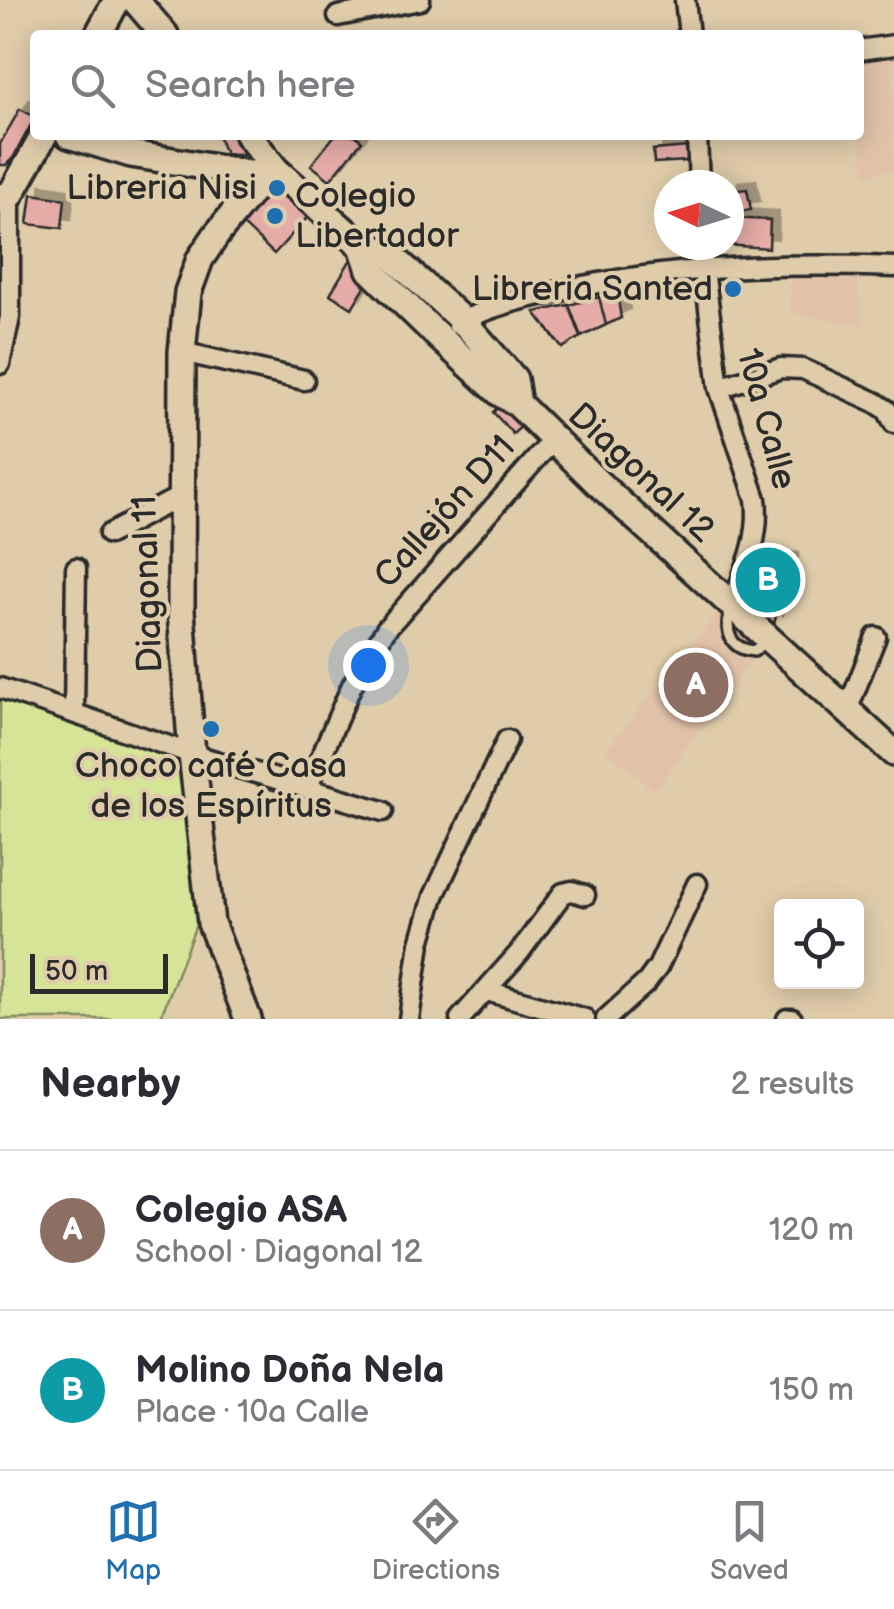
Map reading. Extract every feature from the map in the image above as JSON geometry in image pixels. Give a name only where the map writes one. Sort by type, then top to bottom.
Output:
[{"type":"main road","points":[[101,30],[117,0]]},
{"type":"main road","points":[[134,0],[161,30]]},
{"type":"main road","points":[[3,196],[41,140]]},
{"type":"main road","points":[[85,140],[131,154],[270,173]]},
{"type":"main road","name":"Diagonal 12","points":[[251,140],[270,173],[362,246],[387,252],[463,321],[514,379],[518,404]]},
{"type":"main road","name":"Diagonal 11","points":[[248,1019],[211,923],[192,754],[182,630],[182,352],[194,272],[216,234],[270,173]]},
{"type":"main road","name":"Diagonal 12","points":[[362,246],[370,270],[438,336],[500,393],[518,404],[894,754]]},
{"type":"street","points":[[338,16],[420,0]]},
{"type":"street","points":[[686,0],[689,30]]},
{"type":"street","points":[[864,49],[894,45]]},
{"type":"street","points":[[697,140],[698,170]]},
{"type":"street","points":[[0,364],[10,318],[3,196]]},
{"type":"street","name":"10a Calle","points":[[702,260],[720,388],[759,519],[732,605]]},
{"type":"street","points":[[438,336],[463,321],[526,298],[702,267],[894,267]]},
{"type":"street","points":[[182,352],[304,380]]},
{"type":"street","points":[[720,388],[781,368],[803,369],[875,402],[887,410],[894,423]]},
{"type":"street","name":"Callejón D11","points":[[307,789],[352,686],[386,629],[553,440]]},
{"type":"street","points":[[109,534],[179,497]]},
{"type":"street","points":[[74,712],[76,568]]},
{"type":"street","points":[[847,710],[876,637]]},
{"type":"street","points":[[0,688],[192,754],[383,811]]},
{"type":"street","points":[[409,1019],[426,919],[508,740]]},
{"type":"street","points":[[606,1019],[658,967],[698,884]]},
{"type":"street","points":[[460,1019],[488,991],[563,893],[572,891],[585,896]]},
{"type":"street","points":[[488,991],[585,1019]]},
{"type":"shaded area","points":[[894,50],[894,170],[865,175],[860,140],[864,140],[864,55]]},
{"type":"shaded area","points":[[856,266],[863,325],[790,313],[790,274]]},
{"type":"shaded area","points":[[719,611],[759,650],[654,791],[606,750]]},
{"type":"green space","points":[[0,692],[182,752],[202,909],[160,1019],[0,1019]]},
{"type":"building","points":[[20,109],[30,114],[30,126],[6,165],[0,165],[0,144]]},
{"type":"building","points":[[220,140],[243,140],[246,155],[225,154]]},
{"type":"building","points":[[331,140],[362,141],[330,180],[311,165]]},
{"type":"building","points":[[688,147],[688,161],[654,163],[653,150]]},
{"type":"building","name":"Colegio Libertador","points":[[272,183],[281,183],[312,212],[274,254],[238,220]]},
{"type":"building","points":[[747,189],[751,210],[744,211]]},
{"type":"building","points":[[32,194],[65,199],[62,228],[28,224]]},
{"type":"building","points":[[744,219],[770,220],[769,248],[744,246]]},
{"type":"building","points":[[354,254],[373,273],[352,308],[330,294]]},
{"type":"building","points":[[617,293],[621,318],[606,325],[599,297]]},
{"type":"building","points":[[599,297],[606,325],[581,337],[569,305]]},
{"type":"building","points":[[569,305],[581,337],[562,348],[535,312]]},
{"type":"building","points":[[507,399],[527,421],[513,434],[493,412]]},
{"type":"building","points":[[757,558],[790,562],[774,624],[745,598]]},
{"type":"place","name":"Libreria Nisi","points":[[277,188]]},
{"type":"place","name":"Colegio Libertador","points":[[275,216]]},
{"type":"place","name":"Libreria Santed","points":[[733,289]]},
{"type":"place","name":"Molino Doña Nela","points":[[768,580]]},
{"type":"place","name":"Colegio ASA","points":[[696,685]]},
{"type":"place","name":"Choco café Casa de los Espíritus","points":[[211,729]]}]
